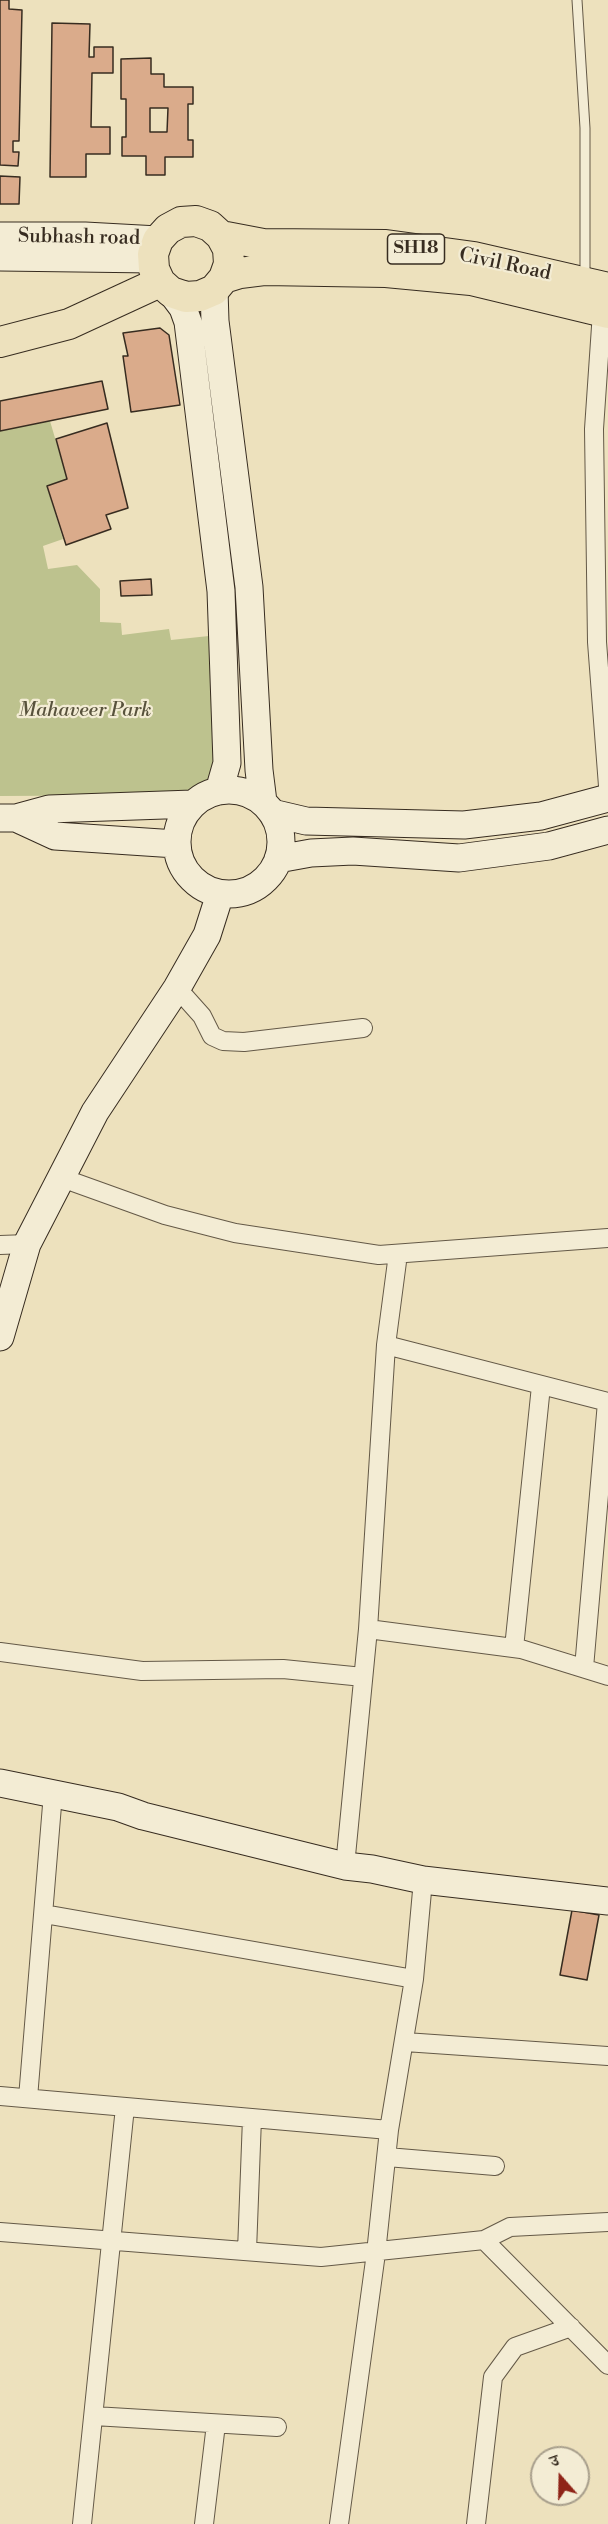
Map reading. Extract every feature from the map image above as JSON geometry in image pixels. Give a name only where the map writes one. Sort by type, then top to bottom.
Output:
[{"type":"main road","name":"SH18","points":[[0,360],[43,343],[69,324],[161,268],[168,229],[181,222],[196,221],[210,226],[222,236]]},
{"type":"main road","name":"Civil Road","points":[[222,236],[263,244],[397,247],[474,257],[601,299]]},
{"type":"main road","points":[[219,284],[229,264],[228,249],[222,236]]},
{"type":"main road","name":"SH18","points":[[161,268],[186,297],[200,296],[219,284]]},
{"type":"main road","name":"Civil Road","points":[[219,284],[240,273],[264,270],[386,272],[471,280],[601,299]]},
{"type":"main road","name":"SH18","points":[[0,324],[35,321],[69,324]]},
{"type":"main road","points":[[0,342],[69,324]]},
{"type":"street","name":"Subhash road","points":[[0,236],[38,246],[161,268]]},
{"type":"street","name":"Subhash road","points":[[0,257],[38,246]]},
{"type":"street","points":[[161,268],[188,322],[221,591],[227,763],[219,791]]},
{"type":"street","points":[[193,804],[180,822],[176,844],[182,867],[198,885],[220,894],[244,892],[266,880],[278,860],[281,843],[279,826],[268,808],[259,770],[249,587],[218,344],[219,284]]},
{"type":"street","points":[[601,299],[594,429],[597,642],[608,786]]},
{"type":"street","points":[[8,818],[49,808],[193,804],[219,791],[235,790],[251,794],[268,808],[306,822],[464,825],[541,816],[608,798]]},
{"type":"street","points":[[8,818],[55,836],[176,844]]},
{"type":"street","points":[[278,860],[311,853],[353,851],[459,858],[549,846],[608,830]]},
{"type":"street","points":[[0,1337],[27,1244],[95,1112],[177,988],[207,934],[220,894]]},
{"type":"street","points":[[177,988],[202,1016],[212,1036],[223,1041],[244,1042],[363,1028]]},
{"type":"street","points":[[62,1178],[165,1215],[235,1233],[368,1253],[398,1254],[608,1238]]},
{"type":"street","points":[[0,1245],[27,1244]]},
{"type":"street","points":[[345,1866],[368,1629],[386,1345],[398,1254]]},
{"type":"street","points":[[386,1345],[607,1402],[584,1668]]},
{"type":"street","points":[[514,1648],[541,1386]]},
{"type":"street","points":[[368,1629],[514,1648],[608,1676]]},
{"type":"street","points":[[0,1652],[142,1671],[283,1669],[363,1677]]},
{"type":"street","points":[[0,1783],[118,1807],[143,1816],[345,1866],[372,1869],[423,1880],[608,1901]]},
{"type":"street","points":[[28,2098],[53,1793]]},
{"type":"street","points":[[339,2524],[376,2253],[389,2130],[414,1979],[423,1880]]},
{"type":"street","points":[[44,1914],[414,1979]]},
{"type":"street","points":[[405,2043],[608,2056]]},
{"type":"street","points":[[0,2096],[389,2130]]},
{"type":"street","points":[[82,2524],[125,2107]]},
{"type":"street","points":[[247,2251],[252,2118]]},
{"type":"street","points":[[387,2157],[495,2166]]},
{"type":"street","points":[[0,2232],[321,2257],[484,2240],[510,2227],[608,2222]]},
{"type":"street","points":[[484,2240],[608,2365]]},
{"type":"street","points":[[476,2524],[493,2377],[515,2347],[571,2327]]},
{"type":"street","points":[[94,2416],[277,2427]]},
{"type":"street","points":[[204,2524],[216,2424]]},
{"type":"lane","points":[[577,0],[585,128],[601,299]]},
{"type":"green space","name":"Mahaveer Park","points":[[50,421],[67,479],[47,487],[63,539],[43,546],[48,569],[77,565],[100,589],[100,622],[121,623],[122,635],[169,629],[171,640],[209,636],[218,777],[193,795],[0,796],[0,431]]},
{"type":"building","points":[[0,0],[9,0],[9,9],[22,10],[19,141],[13,141],[13,152],[19,152],[18,166],[0,165]]},
{"type":"building","points":[[52,23],[90,24],[89,57],[94,57],[94,47],[113,47],[113,73],[92,73],[91,127],[110,127],[110,154],[86,154],[86,177],[50,177]]},
{"type":"building","points":[[151,58],[151,74],[164,74],[164,87],[193,87],[193,104],[188,104],[188,140],[193,140],[193,157],[165,157],[165,175],[146,175],[146,156],[122,156],[122,137],[126,137],[126,99],[121,99],[121,59]],"holes":[[[150,108],[168,108],[167,132],[150,132]]]},
{"type":"building","points":[[0,176],[20,177],[19,204],[0,204]]},
{"type":"building","points":[[160,328],[169,335],[180,405],[131,412],[123,356],[128,356],[123,333]]},
{"type":"building","points":[[102,381],[108,409],[0,431],[0,401]]},
{"type":"building","points":[[107,423],[128,508],[106,515],[111,529],[66,545],[47,486],[67,479],[56,439]]},
{"type":"building","points":[[151,579],[152,595],[121,596],[120,581]]},
{"type":"building","points":[[572,1910],[599,1915],[587,1980],[560,1975]]}]
